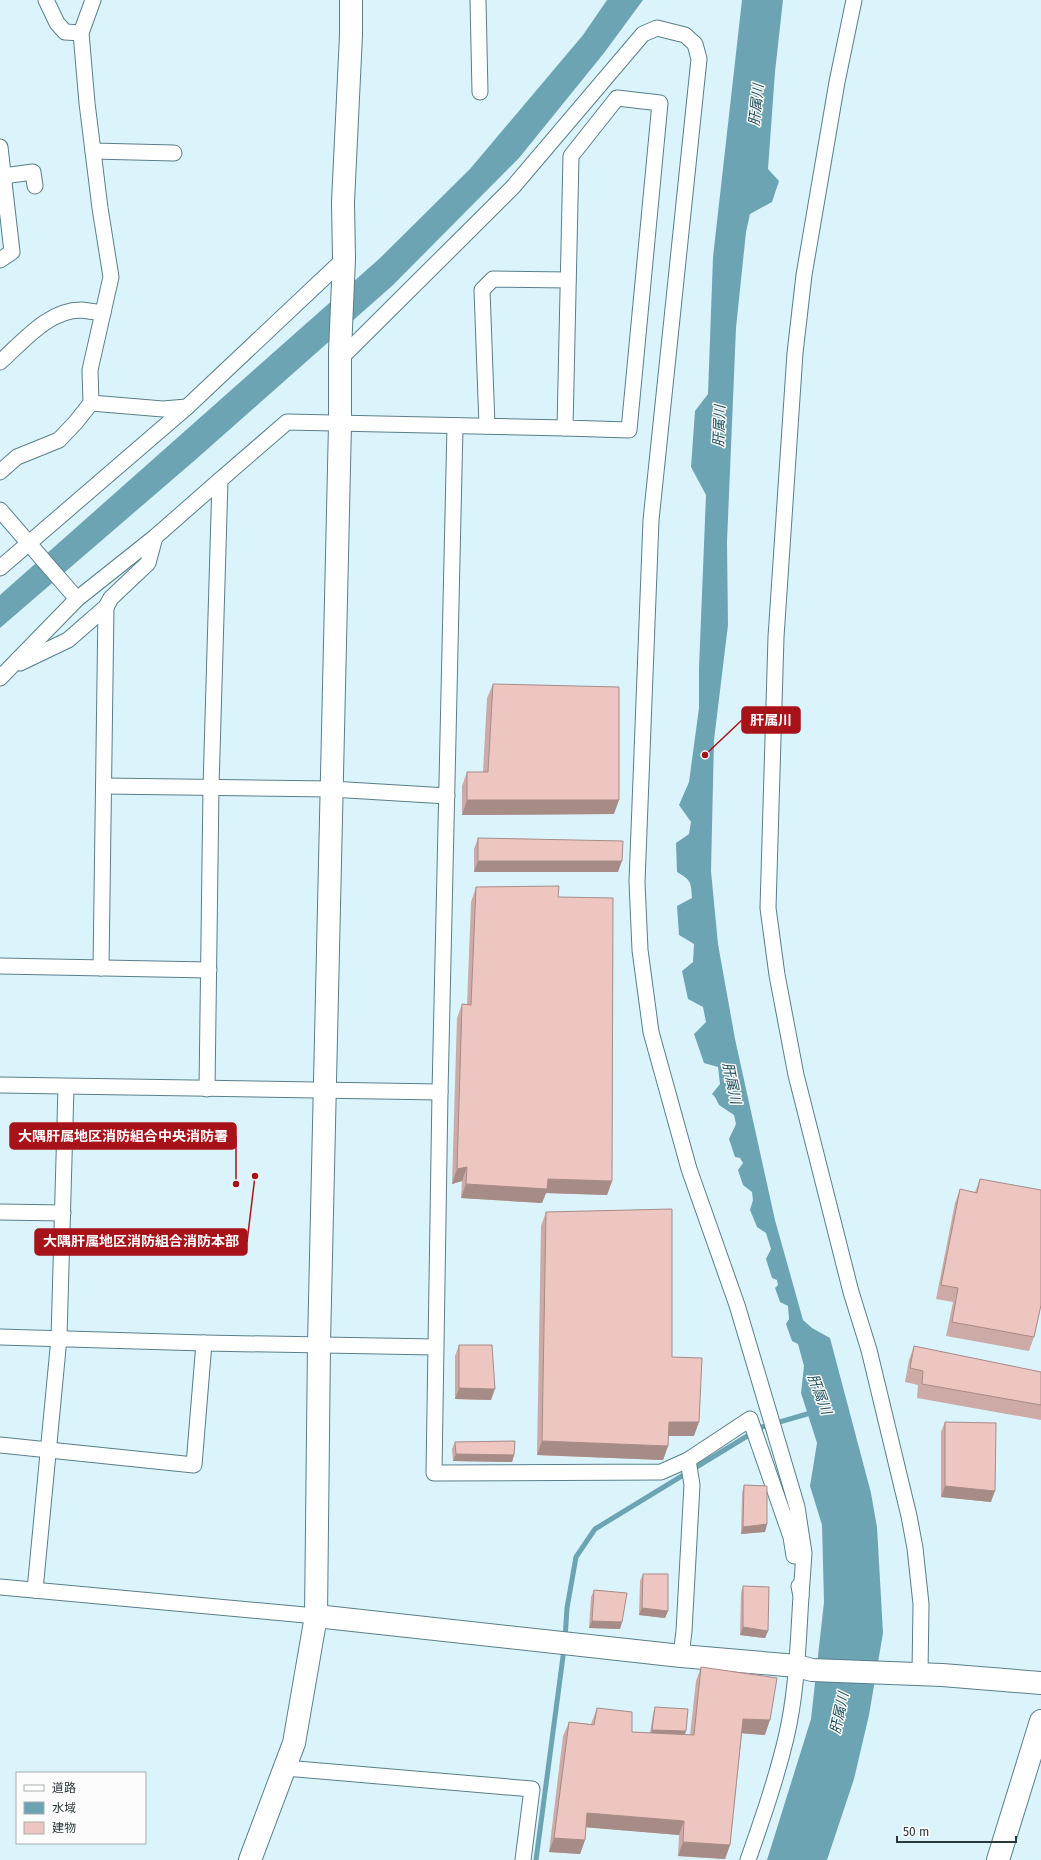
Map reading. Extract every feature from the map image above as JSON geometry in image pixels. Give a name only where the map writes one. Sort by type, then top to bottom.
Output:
[{"type":"street","points":[[46,0],[57,23],[65,32],[81,33]]},
{"type":"street","points":[[0,472],[17,457],[59,440],[91,403],[90,370],[110,277],[93,151],[81,33],[93,0]]},
{"type":"street","points":[[250,1860],[294,1743],[316,1616],[319,1344],[340,424],[340,355],[344,259],[343,202],[351,35],[350,0]]},
{"type":"street","points":[[478,0],[480,92]]},
{"type":"street","points":[[854,0],[837,82],[804,275],[795,353],[789,423],[776,637],[768,908],[776,975],[796,1075],[851,1292],[869,1350],[910,1516],[916,1548],[922,1604],[916,1674]]},
{"type":"street","points":[[340,355],[513,187],[643,34],[657,28],[685,35],[695,44],[699,59],[651,520],[637,882],[640,950],[651,1032],[685,1153],[737,1305],[797,1507],[804,1553],[801,1596],[804,1668],[773,1788],[748,1860]]},
{"type":"street","points":[[5,673],[77,599],[155,537],[287,422],[629,430],[660,103],[617,98],[571,156],[565,428]]},
{"type":"street","points":[[0,147],[12,252],[0,260]]},
{"type":"street","points":[[93,151],[174,153]]},
{"type":"street","points":[[3,176],[33,172],[35,186]]},
{"type":"street","points":[[0,568],[32,546],[187,407],[344,259]]},
{"type":"street","points":[[487,426],[482,290],[493,279],[568,280]]},
{"type":"street","points":[[0,362],[48,320],[80,310],[103,313]]},
{"type":"street","points":[[91,403],[163,409],[187,407]]},
{"type":"street","points":[[455,426],[440,1092],[434,1473],[661,1472],[688,1463],[750,1419],[791,1537],[801,1596]]},
{"type":"street","points":[[207,1089],[210,787],[220,480]]},
{"type":"street","points":[[0,510],[77,599]]},
{"type":"street","points":[[101,968],[106,607],[110,598],[148,563],[155,537]]},
{"type":"street","points":[[5,673],[68,640],[106,607]]},
{"type":"street","points":[[104,786],[331,790],[447,796]]},
{"type":"street","points":[[0,966],[209,970]]},
{"type":"street","points":[[0,1085],[440,1092]]},
{"type":"street","points":[[35,1590],[60,1338],[66,1087]]},
{"type":"street","points":[[0,1212],[63,1213]]},
{"type":"street","points":[[0,1337],[204,1343],[435,1347]]},
{"type":"street","points":[[0,1445],[194,1465],[204,1343]]},
{"type":"street","points":[[681,1656],[684,1631],[691,1483],[688,1463]]},
{"type":"street","points":[[0,1587],[316,1616],[804,1668],[1041,1683]]},
{"type":"street","points":[[998,1860],[1041,1721]]},
{"type":"street","points":[[285,1768],[532,1789],[523,1860]]},
{"type":"water","points":[[607,0],[643,0],[604,53],[519,158],[393,285],[194,461],[0,628],[0,595],[379,259],[470,169],[583,35]]},
{"type":"water","points":[[742,0],[783,0],[775,72],[768,169],[779,181],[772,202],[750,214],[746,232],[736,328],[727,542],[728,625],[714,740],[711,871],[718,944],[735,1039],[775,1220],[803,1320],[812,1328],[830,1338],[871,1493],[877,1527],[883,1633],[869,1715],[854,1779],[827,1860],[767,1860],[811,1719],[824,1602],[822,1525],[810,1486],[817,1443],[801,1393],[804,1366],[798,1344],[792,1341],[786,1324],[789,1319],[788,1306],[780,1302],[775,1288],[778,1285],[777,1280],[772,1278],[766,1259],[771,1249],[766,1233],[757,1227],[750,1210],[753,1200],[752,1192],[743,1185],[738,1170],[743,1163],[740,1158],[735,1157],[729,1139],[736,1124],[734,1115],[719,1105],[712,1094],[720,1084],[718,1067],[704,1063],[694,1034],[706,1022],[703,1007],[688,999],[682,971],[693,962],[694,944],[679,935],[677,906],[692,898],[688,880],[677,872],[676,843],[689,834],[691,822],[679,805],[689,782],[699,708],[699,668],[706,495],[691,467],[695,411],[708,394],[713,257]]},
{"type":"building","points":[[493,684],[619,687],[619,800],[467,800],[467,772],[488,772]]},
{"type":"building","points":[[478,838],[623,841],[622,861],[478,861]]},
{"type":"building","points":[[559,886],[558,897],[613,898],[612,1181],[548,1179],[547,1189],[466,1184],[467,1167],[457,1169],[462,1004],[471,1005],[476,887]]},
{"type":"building","points":[[980,1179],[1041,1190],[1041,1305],[1034,1337],[952,1322],[958,1288],[941,1285],[960,1189],[977,1193]]},
{"type":"building","points":[[672,1209],[672,1357],[702,1358],[699,1422],[669,1422],[668,1446],[542,1441],[546,1212]]},
{"type":"building","points":[[459,1345],[492,1345],[495,1389],[459,1388]]},
{"type":"building","points":[[914,1346],[1041,1372],[1041,1405],[922,1384],[923,1371],[910,1368]]},
{"type":"building","points":[[945,1422],[996,1423],[995,1491],[945,1486]]},
{"type":"building","points":[[515,1441],[514,1455],[456,1454],[455,1442]]},
{"type":"building","points":[[744,1485],[767,1486],[767,1524],[743,1527]]},
{"type":"building","points":[[643,1574],[668,1574],[668,1611],[642,1608]]},
{"type":"building","points":[[743,1586],[769,1587],[768,1631],[743,1627]]},
{"type":"building","points":[[594,1590],[627,1593],[622,1622],[592,1621]]},
{"type":"building","points":[[701,1667],[777,1678],[770,1720],[743,1719],[730,1845],[683,1842],[684,1821],[587,1813],[585,1840],[554,1838],[569,1722],[594,1725],[597,1708],[632,1712],[632,1732],[694,1735]]},
{"type":"building","points":[[655,1707],[688,1709],[686,1731],[652,1730]]},
{"type":"waterway","points":[[565,1639],[567,1608],[576,1557],[595,1529],[762,1427],[814,1412]]},
{"type":"waterway","points":[[536,1860],[564,1649]]},
{"type":"place","name":"肝属川","points":[[705,755]]},
{"type":"place","name":"大隅肝属地区消防組合消防本部","points":[[255,1176]]},
{"type":"place","name":"大隅肝属地区消防組合中央消防署","points":[[236,1184]]}]
